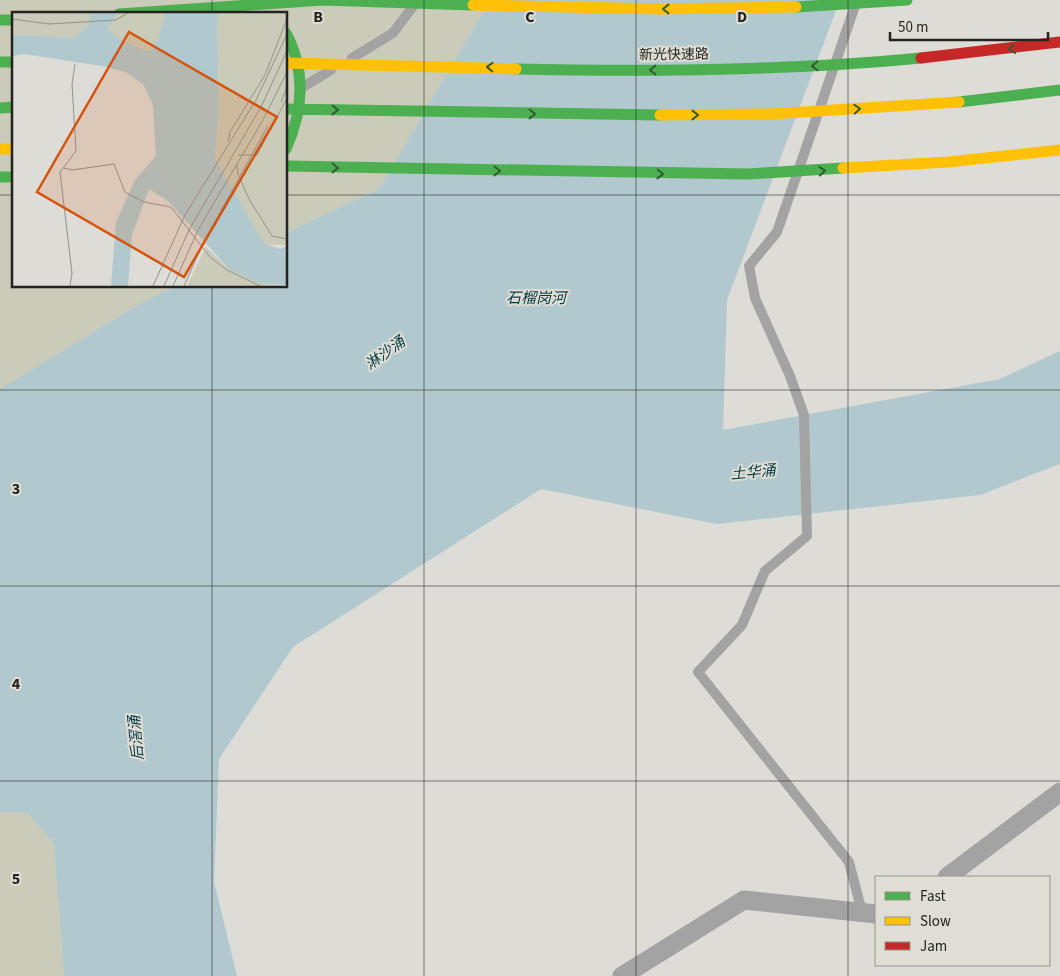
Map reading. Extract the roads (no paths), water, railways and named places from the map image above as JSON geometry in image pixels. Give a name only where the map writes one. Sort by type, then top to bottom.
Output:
[{"type":"highway","points":[[258,0],[269,12]]},
{"type":"highway","points":[[142,12],[289,1],[351,0],[658,9],[777,7],[907,0]]},
{"type":"highway","points":[[288,37],[296,48],[301,89],[296,130],[288,145]]},
{"type":"highway","name":"新光快速路","points":[[288,63],[576,70],[753,68],[919,60],[1060,42]]},
{"type":"highway","points":[[288,109],[587,116],[710,115],[895,108],[1060,90]]},
{"type":"highway","points":[[288,166],[748,174],[939,163],[1060,150]]},
{"type":"street","points":[[948,876],[1060,792]]},
{"type":"street","points":[[622,976],[744,900],[869,913]]},
{"type":"lane","points":[[301,89],[393,33],[418,0]]},
{"type":"lane","points":[[857,0],[776,232],[749,266],[755,298],[790,376],[804,414],[808,536],[765,571],[742,625],[698,672],[849,862],[869,913]]},
{"type":"water","name":"石榴岗河","points":[[490,0],[840,0],[727,300],[723,430],[1000,379],[1060,351],[1060,464],[980,495],[717,524],[541,489],[293,647],[219,759],[214,882],[237,976],[64,976],[54,844],[28,813],[0,812],[0,389],[143,302],[171,288],[288,288],[288,232],[379,189]]},
{"type":"water label","name":"淋沙涌","points":[[385,353]]},
{"type":"water label","name":"土华涌","points":[[753,472]]},
{"type":"water label","name":"后滘涌","points":[[136,738]]}]
